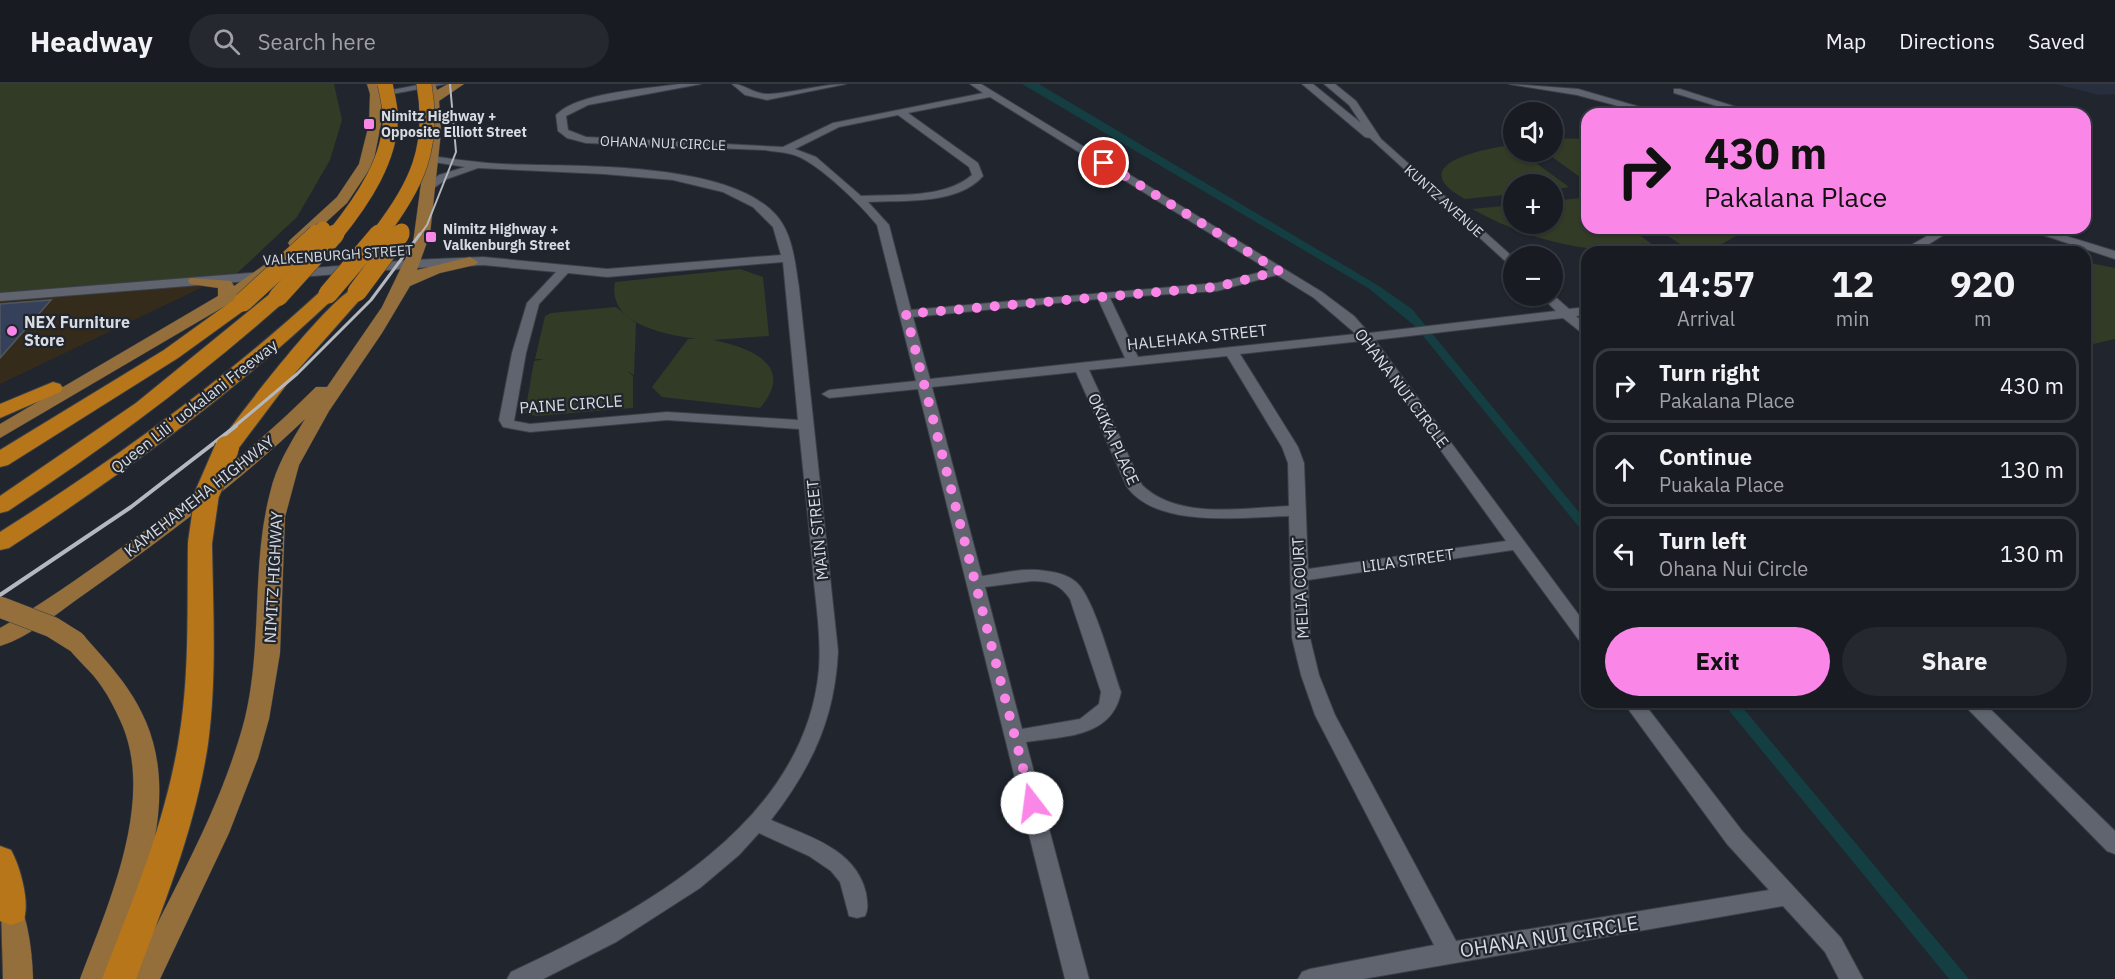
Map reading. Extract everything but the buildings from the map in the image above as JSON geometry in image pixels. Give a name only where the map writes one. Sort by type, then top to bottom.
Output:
[{"type":"highway","name":"Queen Liliʻuokalani Freeway","points":[[0,543],[134,454],[245,369],[328,294],[387,225],[429,151],[431,84]]},
{"type":"highway","name":"Queen Liliʻuokalani Freeway","points":[[0,506],[129,418],[213,354],[278,297],[322,251],[353,211],[376,173],[383,154],[391,118],[378,88]]},
{"type":"highway","points":[[119,979],[162,862],[187,779],[194,744],[200,648],[202,505],[215,468],[277,380],[357,292],[414,210],[429,151]]},
{"type":"highway","points":[[0,460],[171,354],[225,304],[314,238],[376,173]]},
{"type":"highway","points":[[0,558],[156,450],[245,369]]},
{"type":"highway","points":[[0,414],[53,388]]},
{"type":"highway","points":[[0,496],[129,418]]},
{"type":"highway","points":[[0,859],[6,899]]},
{"type":"main road","name":"NIMITZ HIGHWAY","points":[[145,979],[215,832],[250,742],[269,652],[273,530],[280,489],[289,466],[311,425],[377,329],[419,249],[429,151],[435,126],[431,84]]},
{"type":"main road","points":[[434,99],[444,90],[458,84]]},
{"type":"main road","points":[[0,432],[225,304],[260,275],[342,200],[366,164],[375,124],[378,88]]},
{"type":"main road","points":[[402,284],[428,270],[470,262]]},
{"type":"main road","points":[[53,388],[225,304],[228,293],[225,284],[196,281]]},
{"type":"main road","name":"KAMEHAMEHA HIGHWAY","points":[[0,639],[57,603],[150,537],[244,464],[303,411],[377,329]]},
{"type":"main road","points":[[0,607],[28,616],[76,642],[114,682],[128,707],[138,736],[145,772],[146,807],[141,845],[95,979]]},
{"type":"main road","points":[[6,899],[18,948],[18,979]]},
{"type":"street","points":[[378,88],[431,84]]},
{"type":"street","name":"OHANA NUI CIRCLE","points":[[696,84],[574,106],[561,115],[563,131],[586,140],[787,149],[812,159],[878,216],[886,233],[906,314]]},
{"type":"street","points":[[737,84],[748,93],[763,97],[841,84]]},
{"type":"street","name":"OHANA NUI CIRCLE","points":[[975,84],[1335,307],[1366,337],[1581,631]]},
{"type":"street","name":"KUNTZ AVENUE","points":[[1307,84],[1374,138],[1503,255]]},
{"type":"street","name":"KUNTZ AVENUE","points":[[1329,84],[1353,103],[1374,138]]},
{"type":"street","points":[[1514,84],[1589,95],[1637,108]]},
{"type":"street","points":[[1677,91],[1733,108]]},
{"type":"street","points":[[787,149],[828,127],[991,94]]},
{"type":"street","points":[[858,199],[945,192],[969,184],[978,176],[974,165],[900,112]]},
{"type":"street","name":"MAIN STREET","points":[[429,151],[500,167]]},
{"type":"street","name":"MAIN STREET","points":[[425,191],[443,177],[463,170],[500,167],[652,175],[708,184],[739,195],[766,212],[778,225],[784,239],[787,258],[828,633],[827,688],[816,728],[795,770],[755,822],[725,854],[675,895],[616,932],[519,979]]},
{"type":"street","points":[[1918,246],[1938,234]]},
{"type":"street","points":[[2048,234],[2086,246]]},
{"type":"street","points":[[2091,247],[2115,255]]},
{"type":"street","name":"VALKENBURGH STREET","points":[[0,297],[412,264],[470,262],[564,270],[634,272],[787,258]]},
{"type":"street","points":[[2091,260],[2115,262]]},
{"type":"street","name":"PAINE CIRCLE","points":[[564,270],[533,303],[519,353],[506,420],[508,423],[530,428],[667,416],[806,425]]},
{"type":"street","points":[[1077,979],[906,314],[1102,295],[1217,287],[1279,271]]},
{"type":"street","points":[[1102,295],[1133,361]]},
{"type":"street","points":[[1558,306],[1581,327]]},
{"type":"street","name":"HALEHAKA STREET","points":[[829,394],[1436,330],[1581,312]]},
{"type":"street","name":"MELIA COURT","points":[[1231,351],[1290,447],[1298,478],[1298,576],[1301,638],[1310,675],[1325,715],[1450,952]]},
{"type":"street","name":"OKIKA PLACE","points":[[1081,368],[1135,487],[1146,500],[1166,508],[1182,511],[1297,511]]},
{"type":"street","name":"LILA STREET","points":[[1298,576],[1518,544]]},
{"type":"street","points":[[975,583],[1035,575],[1055,578],[1070,586],[1079,597],[1111,692],[1105,711],[1090,722],[1015,737]]},
{"type":"street","points":[[1638,708],[1735,838],[1833,945],[1851,979]]},
{"type":"street","points":[[1977,708],[2115,845]]},
{"type":"street","points":[[755,822],[826,856],[840,866],[853,887],[856,909]]},
{"type":"street","name":"OHANA NUI CIRCLE","points":[[1310,979],[1450,952],[1788,896]]},
{"type":"shaded area","points":[[0,84],[334,84],[342,120],[330,160],[297,217],[232,278],[0,297]]},
{"type":"shaded area","points":[[1022,84],[1039,84],[1379,286],[1412,309],[1581,515],[1581,530],[1415,326],[1368,288]]},
{"type":"shaded area","points":[[2055,84],[2115,84],[2115,94],[2099,95]]},
{"type":"shaded area","points":[[1563,138],[1581,139],[1581,178],[1559,162],[1563,162]]},
{"type":"shaded area","points":[[1503,146],[1503,162],[1535,162],[1551,174],[1503,174],[1503,195],[1465,199],[1448,187],[1442,177],[1444,168],[1453,161],[1483,150]]},
{"type":"shaded area","points":[[1580,198],[1581,234],[1638,234],[1653,245],[1581,247],[1528,234],[1563,234],[1563,200]]},
{"type":"shaded area","points":[[1503,206],[1503,224],[1493,220],[1472,209]]},
{"type":"shaded area","points":[[1665,234],[1740,234],[1722,244],[1683,246]]},
{"type":"shaded area","points":[[2091,263],[2115,268],[2115,339],[2091,345]]},
{"type":"shaded area","points":[[740,269],[763,277],[769,336],[713,340],[741,348],[764,360],[771,369],[773,380],[770,393],[760,408],[662,397],[652,387],[688,339],[696,339],[655,330],[629,318],[620,308],[615,297],[615,282]]},
{"type":"shaded area","points":[[192,283],[203,287],[0,384],[0,299]]},
{"type":"shaded area","points":[[616,307],[636,323],[634,375],[627,371],[633,376],[633,408],[536,416],[525,413],[534,361],[544,359],[535,359],[545,316],[551,313]]},
{"type":"shaded area","points":[[1727,708],[1743,708],[1969,979],[1949,979]]},
{"type":"railway","points":[[419,236],[427,225],[456,152],[450,84]]},
{"type":"railway","points":[[234,427],[297,374],[371,300],[420,234]]},
{"type":"railway","points":[[0,595],[131,507],[236,426]]},
{"type":"place","name":"Nimitz Highway + Opposite Elliott Street","points":[[369,124]]},
{"type":"place","name":"Nimitz Highway + Valkenburgh Street","points":[[431,237]]},
{"type":"place","name":"NEX Furniture Store","points":[[12,331]]},
{"type":"route","points":[[1032,803],[906,314],[1217,287],[1233,285],[1279,271],[1104,163]]}]
